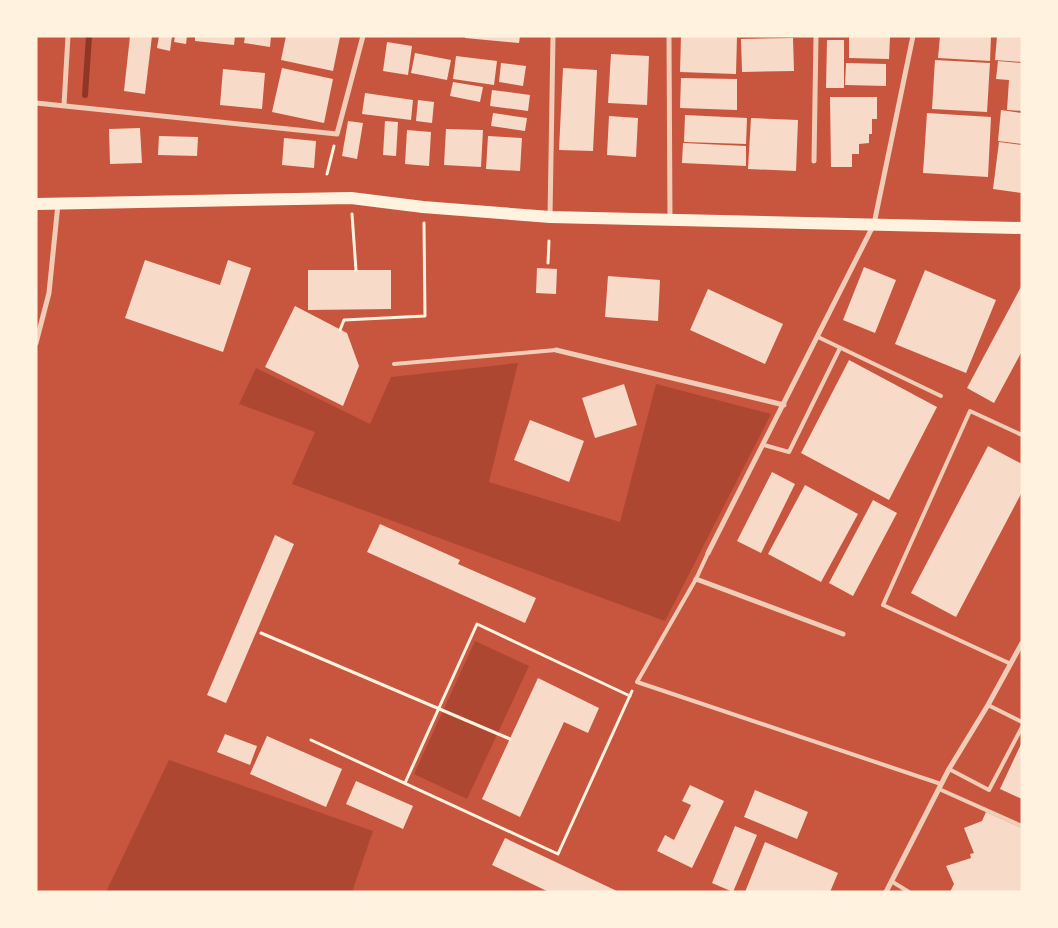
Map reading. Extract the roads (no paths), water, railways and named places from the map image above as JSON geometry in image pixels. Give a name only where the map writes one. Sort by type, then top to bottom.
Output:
[{"type":"main road","points":[[36,204],[351,198],[423,207],[550,217],[1022,228]]},
{"type":"street","points":[[64,106],[68,36]]},
{"type":"street","points":[[36,103],[337,134],[363,36]]},
{"type":"street","points":[[550,217],[553,36]]},
{"type":"street","points":[[669,36],[670,220]]},
{"type":"street","points":[[814,161],[816,36]]},
{"type":"street","points":[[708,553],[874,224],[913,36]]},
{"type":"street","points":[[36,343],[49,293],[58,204]]},
{"type":"street","points":[[556,350],[784,405]]},
{"type":"street","points":[[696,579],[843,634]]},
{"type":"street","points":[[886,892],[949,769],[988,705],[1022,643]]},
{"type":"lane","points":[[818,337],[941,396]]},
{"type":"lane","points":[[764,445],[789,452],[840,348]]},
{"type":"lane","points":[[394,364],[556,350]]},
{"type":"lane","points":[[1011,664],[883,605],[970,411],[1022,435]]},
{"type":"lane","points":[[708,553],[696,579],[637,682],[940,786],[1022,826]]},
{"type":"lane","points":[[988,705],[1022,722]]},
{"type":"lane","points":[[949,769],[989,790],[1022,727]]},
{"type":"lane","points":[[891,881],[909,892]]},
{"type":"waterway","points":[[85,95],[89,36]]}]
